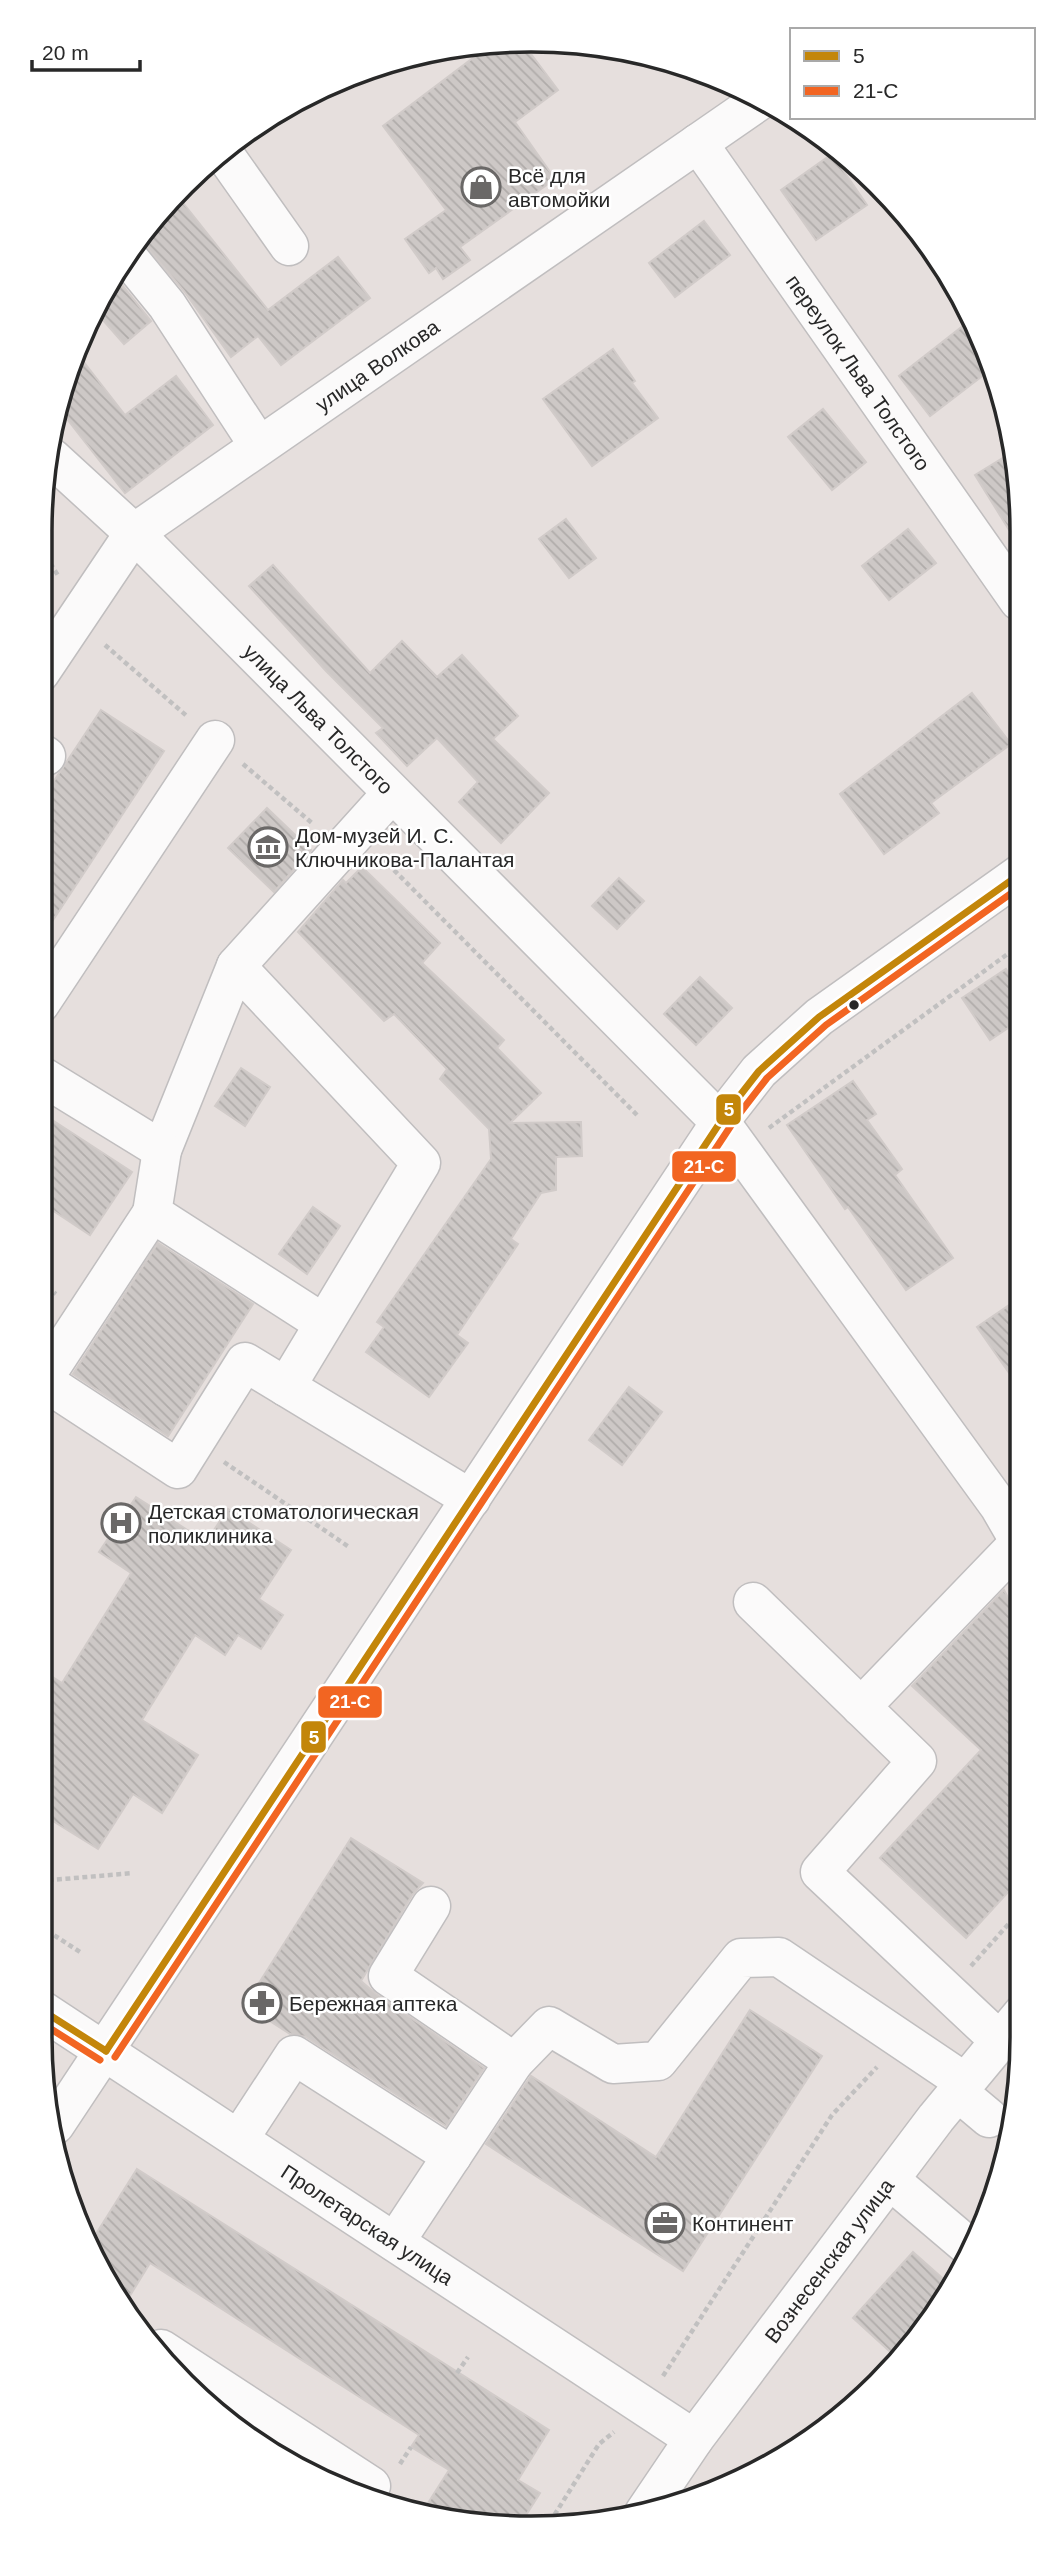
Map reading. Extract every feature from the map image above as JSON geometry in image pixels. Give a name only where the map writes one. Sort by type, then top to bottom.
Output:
[{"type":"street","name":"улица Волкова","points":[[52,655],[134,533],[751,106]]},
{"type":"street","name":"переулок Льва Толстого","points":[[698,143],[1010,588]]},
{"type":"street","points":[[229,160],[289,246]]},
{"type":"street","points":[[134,264],[167,304],[258,446]]},
{"type":"street","name":"улица Льва Толстого","points":[[58,463],[134,533],[721,1123],[1010,1498]]},
{"type":"street","points":[[52,986],[215,740]]},
{"type":"street","points":[[52,1365],[152,1213],[162,1150],[236,966],[392,793]]},
{"type":"street","points":[[60,2118],[721,1123],[759,1072],[819,1017],[1010,881]]},
{"type":"street","points":[[236,966],[421,1163],[286,1387]]},
{"type":"street","points":[[52,1081],[162,1150]]},
{"type":"street","points":[[152,1213],[323,1324]]},
{"type":"street","points":[[52,1389],[178,1469],[245,1362],[471,1499]]},
{"type":"street","points":[[861,1707],[1010,1554]]},
{"type":"street","points":[[753,1602],[918,1761],[820,1872],[948,1992],[1010,2026]]},
{"type":"street","points":[[432,1906],[388,1976],[514,2062]]},
{"type":"street","points":[[396,2242],[514,2062],[548,2026],[613,2064],[658,2061],[741,1958],[779,1957],[902,2040],[962,2087],[989,2118]]},
{"type":"street","name":"Пролетарская улица","points":[[52,2017],[694,2439]]},
{"type":"street","name":"Вознесенская улица","points":[[652,2501],[694,2439],[890,2180],[1010,2028]]},
{"type":"street","points":[[239,2138],[294,2055],[452,2156]]},
{"type":"street","points":[[890,2180],[964,2243]]},
{"type":"street","points":[[177,2360],[371,2486],[370,2488]]},
{"type":"path","points":[[357,833],[637,1115]]},
{"type":"path","points":[[764,1131],[1010,952]]},
{"type":"path","points":[[194,1442],[349,1547]]},
{"type":"path","points":[[52,1880],[133,1872]]},
{"type":"path","points":[[948,1992],[1010,1922]]},
{"type":"path","points":[[52,1934],[80,1952]]},
{"type":"path","points":[[554,2515],[599,2444],[643,2405],[832,2115],[902,2040]]},
{"type":"path","points":[[457,2373],[468,2357]]},
{"type":"building","points":[[530,52],[558,90],[515,122],[555,179],[460,247],[470,260],[443,279],[436,268],[429,273],[405,239],[446,210],[383,126],[475,56]]},
{"type":"building","points":[[829,156],[839,165],[867,205],[816,240],[781,190]]},
{"type":"building","points":[[183,203],[268,310],[338,257],[370,298],[281,365],[258,336],[231,357],[184,291],[146,246]]},
{"type":"building","points":[[704,221],[730,255],[675,297],[649,263]]},
{"type":"building","points":[[122,284],[151,321],[124,344],[102,319]]},
{"type":"building","points":[[964,325],[984,375],[930,416],[899,376]]},
{"type":"building","points":[[613,349],[635,381],[632,383],[658,418],[592,466],[543,399]]},
{"type":"building","points":[[84,362],[125,415],[176,376],[213,425],[125,493],[67,418]]},
{"type":"building","points":[[823,409],[866,462],[832,490],[788,437]]},
{"type":"building","points":[[1004,457],[1010,531],[975,475]]},
{"type":"building","points":[[566,519],[596,558],[569,578],[539,539]]},
{"type":"building","points":[[908,529],[936,563],[889,600],[862,566]]},
{"type":"building","points":[[273,565],[370,673],[402,641],[437,677],[462,655],[518,716],[493,739],[549,793],[501,843],[459,802],[478,782],[437,738],[407,766],[376,733],[383,728],[326,671],[249,586]]},
{"type":"building","points":[[972,693],[1010,743],[931,803],[939,813],[884,854],[840,794]]},
{"type":"building","points":[[101,710],[164,751],[52,922],[52,784]]},
{"type":"building","name":"Дом-музей И. С. Ключникова-Палантая","points":[[267,808],[311,850],[274,892],[228,848]]},
{"type":"building","points":[[362,867],[440,943],[422,963],[504,1040],[497,1048],[541,1093],[510,1123],[581,1122],[582,1156],[556,1157],[556,1190],[541,1193],[511,1239],[518,1244],[457,1335],[468,1343],[429,1397],[366,1352],[384,1327],[377,1322],[491,1159],[489,1129],[440,1079],[447,1069],[394,1014],[384,1021],[298,932],[343,880],[346,883]]},
{"type":"building","points":[[619,878],[644,901],[617,929],[592,906]]},
{"type":"building","points":[[1006,969],[1010,975],[1010,1027],[990,1040],[962,998]]},
{"type":"building","points":[[700,977],[732,1008],[696,1045],[664,1014]]},
{"type":"building","points":[[241,1068],[270,1087],[245,1126],[215,1106]]},
{"type":"building","points":[[853,1081],[876,1114],[867,1120],[902,1169],[895,1175],[953,1258],[906,1290],[787,1125]]},
{"type":"building","points":[[52,1120],[132,1172],[90,1235],[52,1210]]},
{"type":"building","points":[[313,1207],[340,1226],[307,1274],[279,1254]]},
{"type":"building","points":[[158,1243],[253,1304],[168,1436],[73,1374]]},
{"type":"building","points":[[1010,1304],[1010,1374],[977,1327]]},
{"type":"building","points":[[629,1387],[662,1412],[622,1465],[589,1440]]},
{"type":"building","points":[[136,1497],[206,1542],[228,1509],[291,1550],[259,1599],[283,1615],[261,1649],[238,1635],[225,1655],[195,1635],[142,1720],[198,1755],[162,1813],[133,1794],[98,1849],[52,1820],[52,1677],[62,1683],[131,1573],[99,1552]]},
{"type":"building","points":[[1004,1590],[1010,1602],[1010,1890],[966,1938],[880,1858],[981,1750],[912,1686]]},
{"type":"building","points":[[351,1838],[423,1883],[412,1895],[361,1981],[484,2068],[446,2126],[306,2037],[290,2034],[245,2005]]},
{"type":"building","points":[[750,2010],[822,2056],[683,2271],[486,2144],[531,2076],[656,2157]]},
{"type":"building","points":[[137,2169],[549,2430],[518,2480],[540,2493],[526,2516],[469,2512],[427,2504],[449,2470],[411,2447],[419,2435],[150,2263],[129,2297],[95,2235]]},
{"type":"building","points":[[913,2252],[944,2280],[930,2304],[892,2353],[853,2318]]},
{"type":"transit line","name":"5","points":[[106,2051],[727,1112],[759,1071],[819,1017],[1010,881]]},
{"type":"transit line","name":"21-С","points":[[115,2057],[736,1118],[767,1078],[826,1025],[1010,894]]},
{"type":"transit line","name":"5","points":[[52,2017],[106,2051]]},
{"type":"transit line","name":"21-С","points":[[52,2030],[100,2060]]},
{"type":"place","name":"Всё для автомойки","points":[[481,187]]},
{"type":"place","name":"Дом-музей И. С. Ключникова-Палантая","points":[[268,847]]},
{"type":"place","name":"Детская стоматологическая поликлиника","points":[[121,1523]]},
{"type":"place","name":"Бережная аптека","points":[[262,2003]]},
{"type":"place","name":"Континент","points":[[665,2223]]}]
